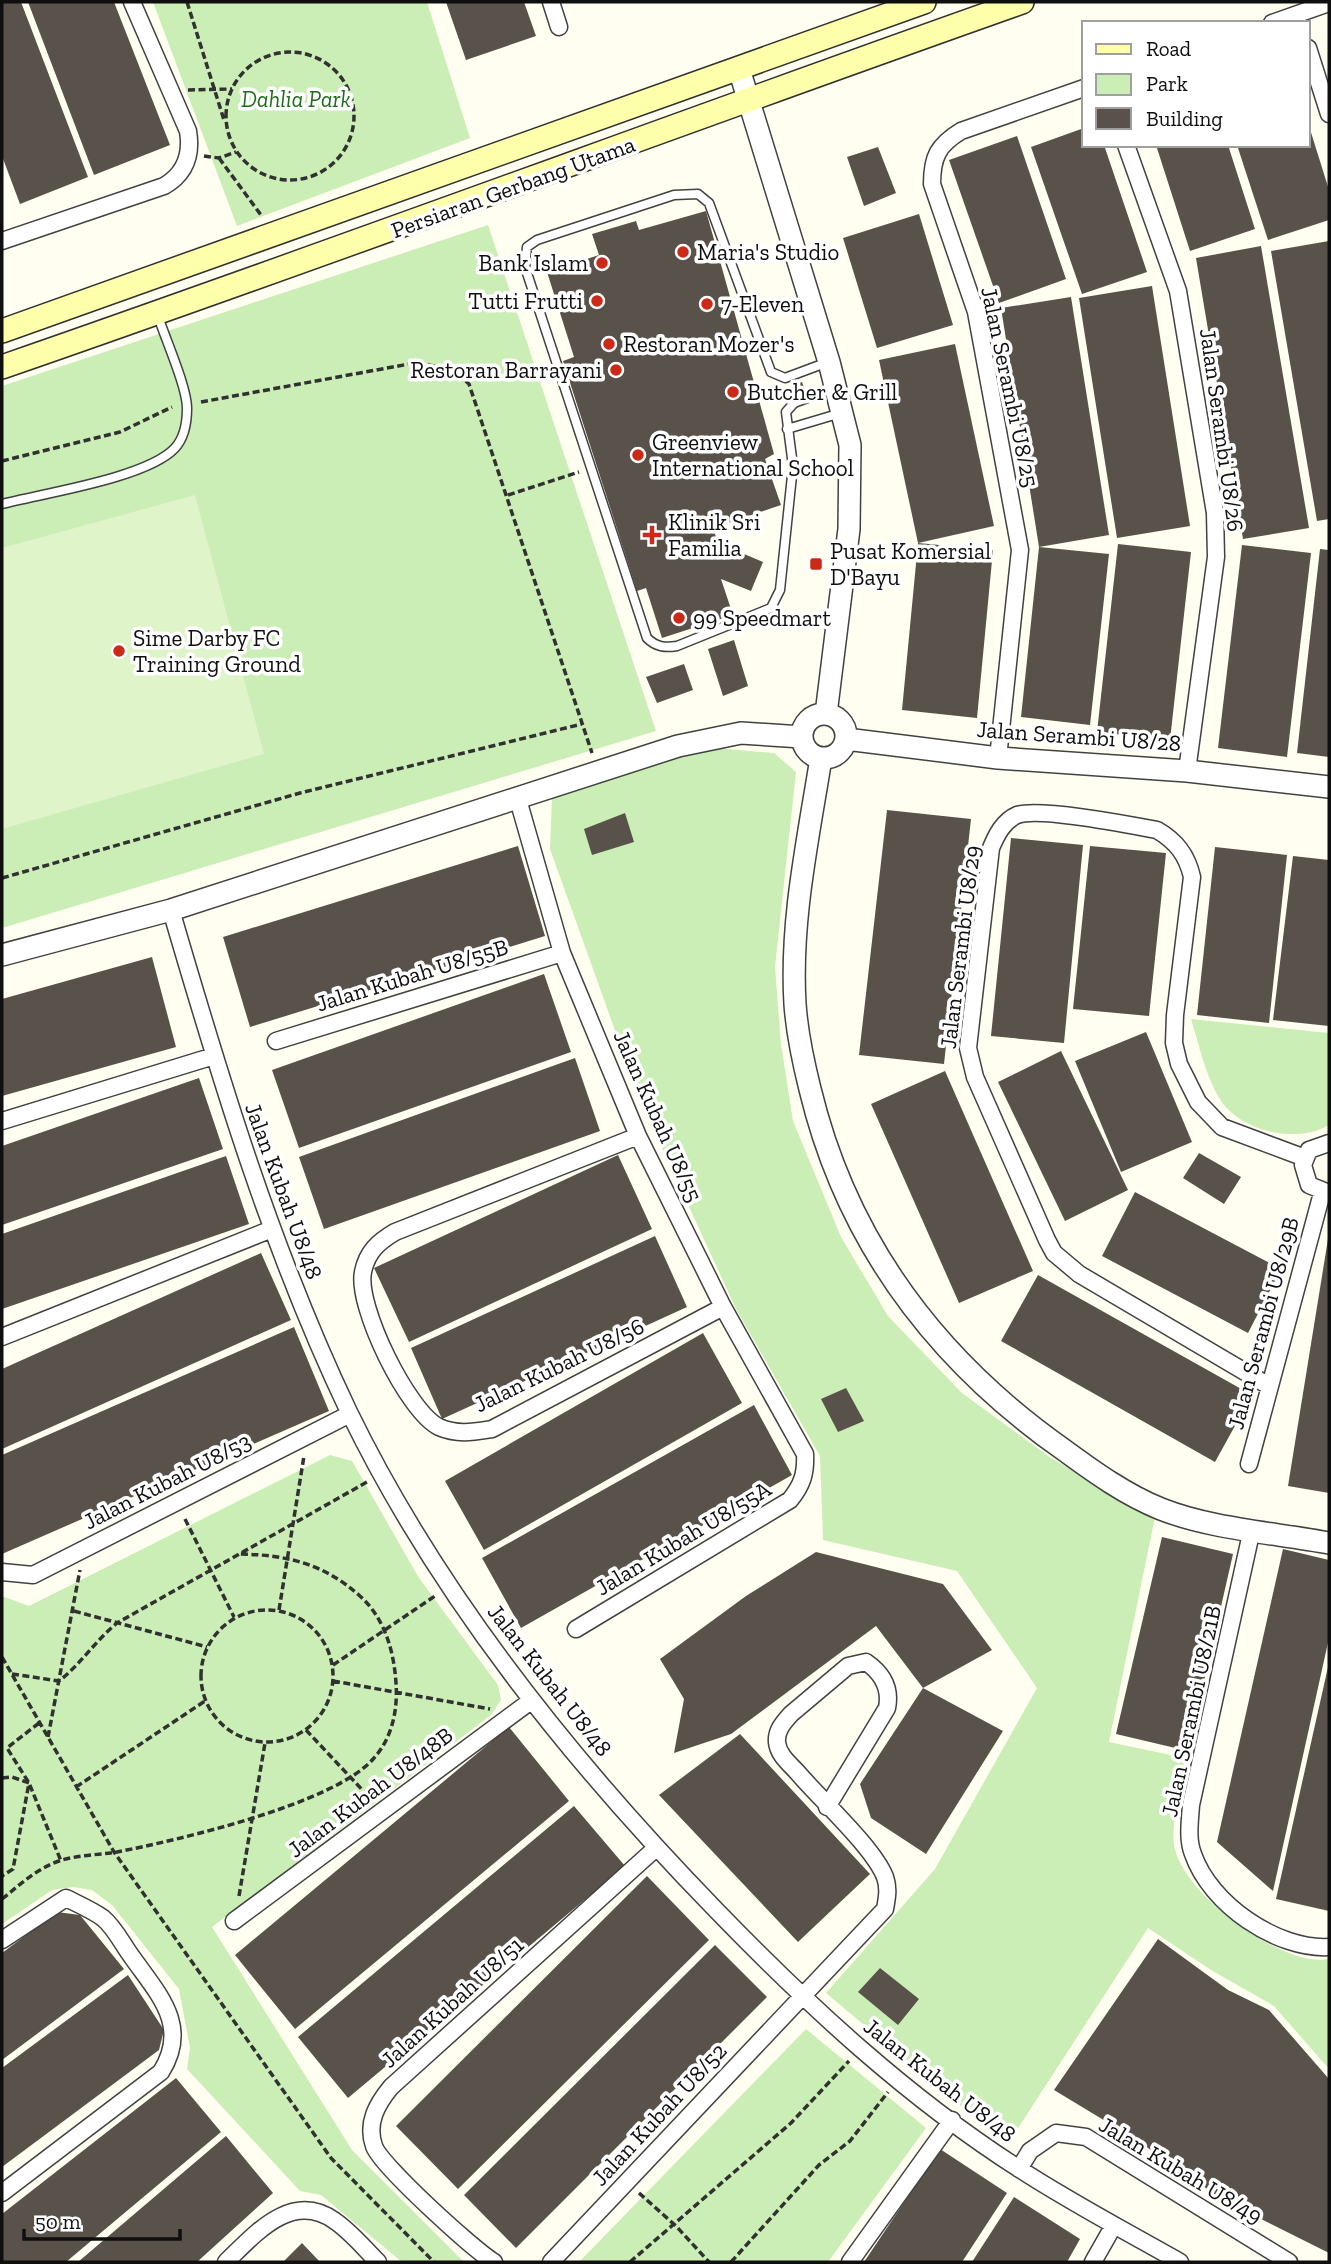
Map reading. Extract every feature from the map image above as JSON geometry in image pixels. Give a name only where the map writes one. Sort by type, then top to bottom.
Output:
[{"type":"main road","name":"Persiaran Gerbang Utama","points":[[2,331],[925,2]]},
{"type":"main road","name":"Persiaran Gerbang Utama","points":[[2,367],[749,100],[855,59],[1022,2]]},
{"type":"street","points":[[2,241],[164,186],[180,174],[189,153],[188,131],[132,2]]},
{"type":"street","points":[[551,2],[559,27]]},
{"type":"street","points":[[1299,18],[1329,3]]},
{"type":"street","points":[[1310,54],[1329,114]]},
{"type":"street","points":[[739,69],[829,362],[850,445],[850,517],[826,715]]},
{"type":"street","name":"Jalan Serambi U8/25","points":[[998,758],[1020,550],[976,312],[932,184],[932,166],[936,152],[945,141],[961,131],[1082,89]]},
{"type":"street","name":"Jalan Serambi U8/26","points":[[1127,147],[1178,291],[1214,513],[1216,557],[1187,771]]},
{"type":"street","points":[[826,715],[838,720],[846,739],[840,752],[821,758],[807,751],[802,737],[811,718],[826,715]]},
{"type":"street","points":[[2,956],[171,910],[598,770],[717,736],[769,733],[802,737]]},
{"type":"street","name":"Jalan Serambi U8/28","points":[[846,739],[998,758],[1187,771],[1329,787]]},
{"type":"street","points":[[821,758],[797,911],[795,1006],[817,1119],[837,1175],[884,1268],[954,1359],[1040,1434],[1097,1473],[1160,1508],[1194,1519],[1329,1543]]},
{"type":"street","name":"Jalan Serambi U8/28","points":[[1307,784],[1329,795]]},
{"type":"street","name":"Jalan Kubah U8/55","points":[[517,796],[562,953],[638,1136],[723,1307],[798,1436]]},
{"type":"street","name":"Jalan Serambi U8/29","points":[[1269,1386],[1079,1274],[1054,1253],[1047,1240],[975,1077],[968,1048],[991,848],[1005,824],[1015,816],[1036,813],[1149,828],[1171,838],[1189,863],[1192,877],[1175,1015],[1174,1043],[1179,1063],[1198,1102],[1222,1127],[1305,1158]]},
{"type":"street","name":"Jalan Kubah U8/48","points":[[171,910],[214,1056],[272,1229],[294,1289],[350,1414],[450,1586],[532,1700],[656,1848],[800,1997],[897,2079],[1019,2169],[1180,2262]]},
{"type":"street","name":"Jalan Kubah U8/55B","points":[[276,1041],[562,953]]},
{"type":"street","points":[[2,1121],[214,1056]]},
{"type":"street","name":"Jalan Kubah U8/56","points":[[638,1136],[395,1232],[379,1242],[368,1256],[362,1274],[367,1313],[411,1397],[423,1414],[437,1426],[469,1433],[492,1429],[723,1307]]},
{"type":"street","points":[[1325,1193],[1305,1179],[1305,1158],[1316,1145],[1329,1143]]},
{"type":"street","name":"Jalan Serambi U8/29B","points":[[1248,1464],[1325,1193]]},
{"type":"street","points":[[2,1337],[272,1229]]},
{"type":"street","name":"Jalan Kubah U8/53","points":[[2,1572],[33,1575],[350,1414]]},
{"type":"street","name":"Jalan Kubah U8/55A","points":[[576,1629],[790,1500],[801,1486],[806,1471],[805,1454],[798,1436]]},
{"type":"street","name":"Jalan Serambi U8/21B","points":[[1252,1529],[1191,1805],[1189,1831],[1192,1854],[1207,1880],[1245,1920],[1274,1938],[1329,1947]]},
{"type":"street","name":"Jalan Kubah U8/52","points":[[551,2262],[885,1909],[888,1895],[886,1880],[878,1863],[827,1807],[781,1754],[778,1732],[791,1714],[848,1666],[866,1662],[880,1674],[890,1697],[887,1708],[827,1807]]},
{"type":"street","name":"Jalan Kubah U8/48B","points":[[234,1921],[532,1700]]},
{"type":"street","name":"Jalan Kubah U8/51","points":[[495,2262],[380,2159],[371,2132],[379,2102],[656,1848]]},
{"type":"street","points":[[2,1940],[65,1898],[88,1908],[106,1920],[163,2001],[172,2020],[173,2039],[170,2057],[161,2072],[2,2193]]},
{"type":"street","points":[[850,2262],[952,2120]]},
{"type":"street","name":"Jalan Kubah U8/49","points":[[1019,2169],[1030,2151],[1056,2133],[1086,2137],[1289,2262]]},
{"type":"street","points":[[226,2262],[269,2222],[285,2212],[319,2213],[336,2221],[378,2262]]},
{"type":"street","points":[[1093,2262],[1114,2225]]},
{"type":"lane","points":[[829,362],[785,378],[771,372],[709,203],[698,194],[674,195],[537,240],[527,247],[525,267],[647,638],[660,646],[677,646],[771,608],[775,603],[780,590],[792,480],[784,418],[789,406],[836,387]]},
{"type":"lane","points":[[2,504],[125,474],[152,464],[175,448],[186,428],[188,404],[157,313]]},
{"type":"lane","points":[[787,429],[843,412]]},
{"type":"path","points":[[187,2],[216,89],[228,136],[246,164],[273,179],[303,180],[317,175],[341,156],[354,127],[354,112],[345,83],[335,70],[323,61],[294,52],[264,57],[240,76],[232,89],[227,104],[228,136]]},
{"type":"path","points":[[170,90],[232,89]]},
{"type":"path","points":[[189,153],[219,158],[236,152]]},
{"type":"path","points":[[219,158],[257,207],[272,234]]},
{"type":"path","points":[[2,461],[120,432],[167,408],[420,362],[457,373],[469,384],[598,770]]},
{"type":"path","points":[[508,495],[592,468]]},
{"type":"path","points":[[2,878],[300,793],[582,724]]},
{"type":"path","points":[[279,1610],[307,1436]]},
{"type":"path","points":[[12,1674],[60,1681],[75,1668],[96,1640],[117,1623],[293,1521],[383,1473]]},
{"type":"path","points":[[177,1502],[234,1617]]},
{"type":"path","points":[[48,1737],[84,1549]]},
{"type":"path","points":[[2,1899],[32,1874],[61,1861],[201,1832],[280,1810],[351,1778],[374,1759],[387,1739],[395,1715],[397,1692],[395,1657],[384,1630],[366,1602],[343,1581],[318,1566],[288,1557],[240,1554]]},
{"type":"path","points":[[332,1665],[450,1586]]},
{"type":"path","points":[[256,1609],[279,1610],[298,1616],[315,1629],[327,1645],[333,1681],[329,1700],[320,1716],[306,1730],[293,1737],[265,1743],[246,1739],[229,1731],[215,1717],[205,1700],[201,1674],[207,1647],[214,1635],[234,1617],[256,1609]]},
{"type":"path","points":[[73,1611],[207,1647]]},
{"type":"path","points":[[2,1657],[114,1852],[331,2158],[434,2262]]},
{"type":"path","points":[[333,1681],[514,1713]]},
{"type":"path","points":[[75,1787],[205,1700]]},
{"type":"path","points":[[39,1723],[8,1748],[29,1783],[61,1861]]},
{"type":"path","points":[[306,1730],[382,1812]]},
{"type":"path","points":[[234,1921],[265,1743]]},
{"type":"path","points":[[2,1778],[12,1777],[29,1783]]},
{"type":"path","points":[[2,1876],[13,1869],[29,1783]]},
{"type":"path","points":[[630,2262],[676,2225],[790,2123],[860,2049]]},
{"type":"path","points":[[731,2262],[819,2165],[850,2141],[897,2079]]},
{"type":"path","points":[[627,2182],[676,2225],[709,2262]]},
{"type":"green space","name":"Dahlia Park","points":[[153,2],[427,2],[470,138],[237,226]]},
{"type":"green space","points":[[488,225],[656,731],[2,928],[2,386]]},
{"type":"green space","name":"Sime Darby FC Training Ground","points":[[195,495],[264,754],[2,829],[2,548]]},
{"type":"green space","points":[[705,747],[774,753],[796,772],[775,967],[781,1044],[793,1121],[841,1237],[888,1316],[962,1393],[1051,1458],[1155,1517],[1109,1742],[1185,1758],[1175,1814],[1174,1844],[1180,1863],[1213,1904],[1260,1939],[1285,1952],[1309,1959],[1329,1959],[1329,2069],[1274,2006],[1211,1970],[1148,1928],[1007,2145],[826,1993],[935,1869],[1037,1688],[957,1571],[823,1540],[820,1456],[736,1309],[640,1100],[550,849],[552,797]]},
{"type":"green space","points":[[1191,1019],[1329,1033],[1329,1125],[1302,1134],[1271,1132],[1230,1112],[1211,1082]]},
{"type":"green space","points":[[330,1455],[352,1461],[419,1578],[498,1685],[501,1700],[491,1715],[212,1927],[352,2150],[464,2262],[402,2262],[321,2195],[300,2191],[187,2069],[190,2048],[179,1989],[112,1905],[92,1890],[73,1887],[52,1890],[2,1924],[2,1596],[29,1606]]},
{"type":"green space","points":[[806,2029],[926,2128],[828,2262],[579,2262]]},
{"type":"building","points":[[2,2],[21,2],[88,177],[20,204],[2,156]]},
{"type":"building","points":[[28,2],[114,2],[170,145],[94,175]]},
{"type":"building","points":[[446,2],[524,2],[536,36],[466,60]]},
{"type":"building","points":[[1082,129],[1082,147],[1105,147],[1147,272],[1082,294],[1031,147]]},
{"type":"building","points":[[1310,129],[1329,190],[1329,220],[1268,240],[1238,147],[1310,147]]},
{"type":"building","points":[[1017,136],[1066,279],[999,303],[949,160]]},
{"type":"building","points":[[878,147],[896,193],[864,206],[847,157]]},
{"type":"building","points":[[1157,147],[1229,147],[1255,229],[1190,251]]},
{"type":"building","points":[[706,211],[774,454],[765,459],[781,505],[713,528],[718,543],[763,562],[751,591],[721,579],[733,615],[662,638],[646,588],[637,591],[563,361],[574,357],[547,272],[599,255],[592,234],[636,221],[639,230]]},
{"type":"building","points":[[919,214],[953,325],[877,348],[843,238]]},
{"type":"building","points":[[1329,241],[1329,519],[1317,521],[1271,251]]},
{"type":"building","points":[[1261,246],[1309,528],[1243,539],[1196,258]]},
{"type":"building","points":[[1152,286],[1190,526],[1117,538],[1079,298]]},
{"type":"building","points":[[1071,297],[1109,535],[1039,547],[1001,308]]},
{"type":"building","points":[[955,344],[994,526],[918,543],[879,360]]},
{"type":"building","points":[[802,382],[806,393],[793,396],[789,387]]},
{"type":"building","points":[[918,543],[993,550],[977,718],[902,710]]},
{"type":"building","points":[[1118,544],[1191,552],[1170,740],[1097,732]]},
{"type":"building","points":[[1242,545],[1311,553],[1287,757],[1218,748]]},
{"type":"building","points":[[1039,547],[1109,554],[1090,725],[1021,717]]},
{"type":"building","points":[[1320,549],[1329,550],[1329,757],[1297,753]]},
{"type":"building","points":[[734,640],[748,686],[723,696],[708,649]]},
{"type":"building","points":[[684,664],[693,690],[657,703],[646,677]]},
{"type":"building","points":[[887,810],[971,819],[944,1064],[859,1055]]},
{"type":"building","points":[[625,813],[634,842],[592,855],[584,829]]},
{"type":"building","points":[[1011,838],[1083,845],[1064,1043],[991,1036]]},
{"type":"building","points":[[518,846],[545,936],[250,1027],[223,937]]},
{"type":"building","points":[[1090,846],[1166,853],[1149,1016],[1073,1009]]},
{"type":"building","points":[[1215,847],[1287,855],[1269,1023],[1197,1015]]},
{"type":"building","points":[[1293,856],[1329,860],[1329,1026],[1273,1020]]},
{"type":"building","points":[[152,957],[176,1047],[2,1096],[2,999]]},
{"type":"building","points":[[544,974],[571,1052],[299,1148],[272,1070]]},
{"type":"building","points":[[1146,1032],[1192,1142],[1121,1172],[1075,1061]]},
{"type":"building","points":[[1061,1051],[1128,1190],[1065,1221],[998,1082]]},
{"type":"building","points":[[575,1058],[600,1131],[324,1229],[299,1157]]},
{"type":"building","points":[[945,1071],[1033,1271],[959,1303],[871,1104]]},
{"type":"building","points":[[199,1078],[223,1149],[2,1225],[2,1146]]},
{"type":"building","points":[[1199,1153],[1241,1177],[1224,1204],[1183,1178]]},
{"type":"building","points":[[618,1155],[652,1229],[409,1342],[374,1268]]},
{"type":"building","points":[[226,1156],[249,1224],[2,1309],[2,1234]]},
{"type":"building","points":[[1135,1192],[1281,1269],[1248,1333],[1102,1256]]},
{"type":"building","points":[[655,1236],[687,1307],[442,1419],[411,1348]]},
{"type":"building","points":[[1329,1239],[1329,1493],[1288,1486]]},
{"type":"building","points":[[261,1253],[291,1320],[2,1449],[2,1369]]},
{"type":"building","points":[[1038,1275],[1252,1395],[1215,1462],[1001,1341]]},
{"type":"building","points":[[294,1327],[329,1411],[2,1554],[2,1455]]},
{"type":"building","points":[[703,1333],[742,1403],[484,1550],[445,1481]]},
{"type":"building","points":[[846,1388],[864,1421],[838,1432],[821,1399]]},
{"type":"building","points":[[754,1405],[792,1475],[521,1628],[482,1558]]},
{"type":"building","points":[[1162,1537],[1233,1554],[1188,1751],[1116,1734]]},
{"type":"building","points":[[1283,1549],[1329,1560],[1329,1638],[1273,1891],[1217,1842]]},
{"type":"building","points":[[816,1552],[943,1584],[992,1650],[923,1688],[876,1626],[731,1734],[674,1753],[684,1699],[660,1659],[746,1596]]},
{"type":"building","points":[[1329,1667],[1329,1911],[1276,1899]]},
{"type":"building","points":[[923,1688],[1003,1731],[926,1854],[871,1818],[860,1784]]},
{"type":"building","points":[[509,1727],[569,1801],[295,2029],[235,1955]]},
{"type":"building","points":[[740,1734],[870,1874],[798,1942],[659,1795]]},
{"type":"building","points":[[574,1806],[625,1866],[348,2098],[298,2037]]},
{"type":"building","points":[[647,1876],[709,1940],[458,2189],[396,2126]]},
{"type":"building","points":[[57,1912],[80,1915],[124,1969],[2,2060],[2,1953]]},
{"type":"building","points":[[1158,1939],[1228,1990],[1269,2010],[1329,2079],[1329,2253],[1223,2200],[1135,2139],[1054,2090]]},
{"type":"building","points":[[715,1945],[767,1997],[516,2248],[464,2195]]},
{"type":"building","points":[[880,1968],[919,1999],[898,2025],[858,1992]]},
{"type":"building","points":[[128,1975],[164,2030],[159,2050],[2,2167],[2,2068]]},
{"type":"building","points":[[176,2078],[221,2132],[66,2262],[2,2262],[2,2214]]},
{"type":"building","points":[[226,2136],[273,2193],[197,2262],[78,2262]]},
{"type":"building","points":[[940,2149],[1007,2193],[962,2262],[864,2262]]},
{"type":"building","points":[[1014,2197],[1080,2239],[1067,2262],[972,2262]]},
{"type":"building","points":[[302,2243],[320,2262],[283,2262]]},
{"type":"place","name":"Maria's Studio","points":[[683,252]]},
{"type":"place","name":"Bank Islam","points":[[602,263]]},
{"type":"place","name":"Tutti Frutti","points":[[597,301]]},
{"type":"place","name":"7-Eleven","points":[[707,304]]},
{"type":"place","name":"Restoran Mozer's","points":[[609,344]]},
{"type":"place","name":"Restoran Barrayani","points":[[616,370]]},
{"type":"place","name":"Butcher & Grill","points":[[733,392]]},
{"type":"place","name":"Greenview International School","points":[[638,455]]},
{"type":"place","name":"Klinik Sri Familia","points":[[652,535]]},
{"type":"place","name":"Pusat Komersial D'Bayu","points":[[816,564]]},
{"type":"place","name":"99 Speedmart","points":[[679,618]]},
{"type":"place","name":"Sime Darby FC Training Ground","points":[[119,651]]}]
